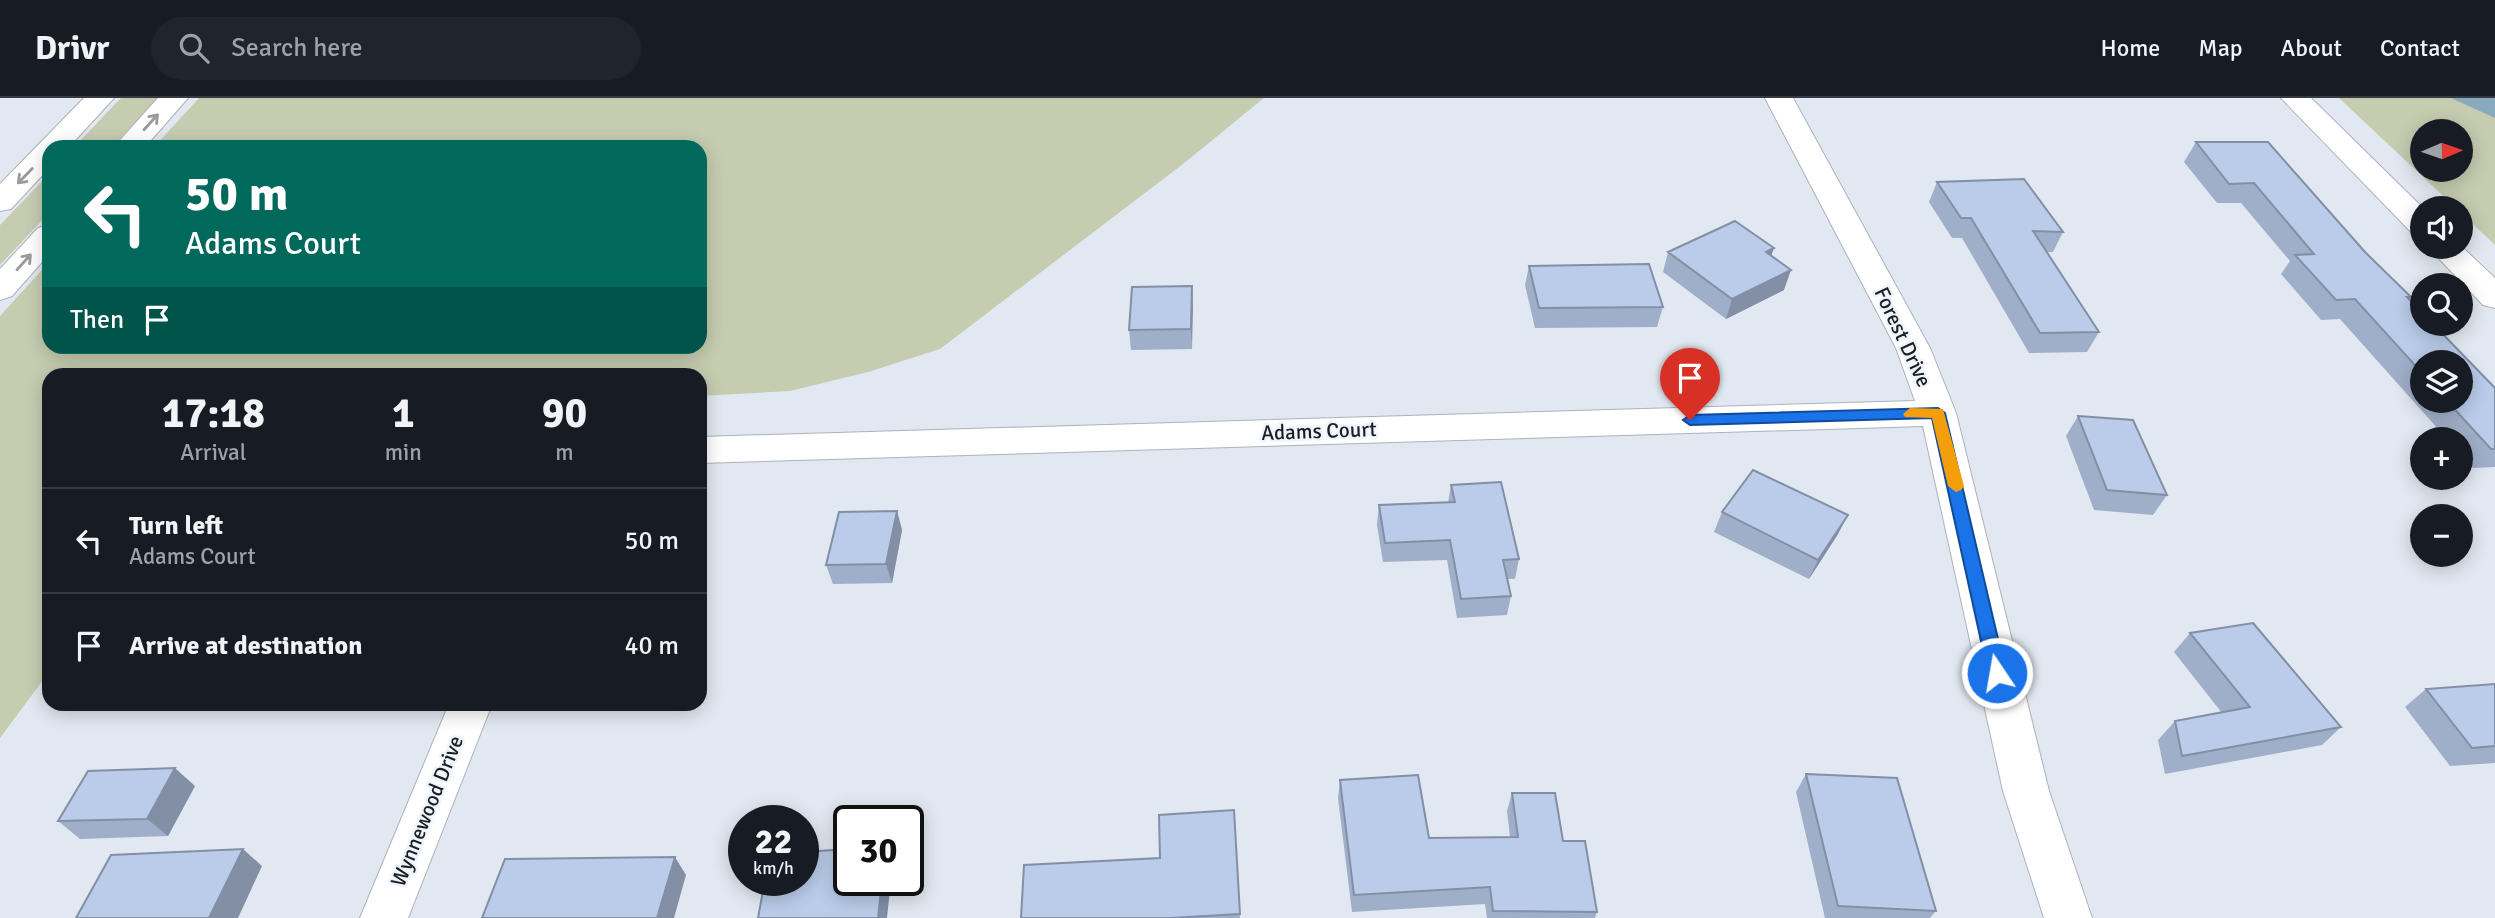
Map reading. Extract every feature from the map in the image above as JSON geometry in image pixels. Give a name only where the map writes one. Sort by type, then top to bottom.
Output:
[{"type":"street","points":[[60,140],[100,98]]},
{"type":"street","points":[[135,140],[174,98]]},
{"type":"street","name":"Forest Drive","points":[[1779,98],[1913,348],[1938,413],[2026,791],[2068,918]]},
{"type":"street","points":[[2295,98],[2410,213]]},
{"type":"street","points":[[0,202],[42,158]]},
{"type":"street","points":[[0,289],[42,243]]},
{"type":"street","points":[[2457,259],[2491,289]]},
{"type":"street","name":"Adams Court","points":[[707,450],[1938,413]]},
{"type":"street","name":"Wynnewood Drive","points":[[384,918],[467,711]]},
{"type":"green space","points":[[121,98],[158,98],[119,140],[81,140]]},
{"type":"green space","points":[[199,98],[1264,98],[1183,164],[940,349],[868,372],[790,391],[707,396],[707,368],[42,368],[42,681],[0,738],[0,316],[42,270],[42,354],[707,354],[707,140],[160,140]]},
{"type":"green space","points":[[2339,98],[2495,98],[2495,245],[2473,224],[2473,196],[2443,196],[2428,182],[2473,182],[2473,119],[2410,119],[2410,165]]},
{"type":"green space","points":[[42,181],[42,220],[0,265],[0,225]]},
{"type":"water","points":[[2451,98],[2495,98],[2495,118]]},
{"type":"building","points":[[2196,142],[2268,142],[2365,252],[2410,296],[2407,297],[2410,300],[2410,336],[2445,336],[2458,350],[2410,350],[2410,360],[2355,299],[2336,300],[2295,255],[2314,254],[2254,183],[2229,184]]},
{"type":"building","points":[[2024,179],[2063,232],[2033,231],[2099,332],[2040,333],[1971,218],[1961,218],[1937,182]]},
{"type":"building","points":[[1735,221],[1774,248],[1766,252],[1791,270],[1732,299],[1668,252]]},
{"type":"building","points":[[1649,264],[1663,307],[1539,308],[1529,266]]},
{"type":"building","points":[[1192,286],[1191,329],[1129,330],[1132,287]]},
{"type":"building","points":[[2473,365],[2495,388],[2495,449],[2491,449],[2458,413],[2473,413]]},
{"type":"building","points":[[2078,416],[2133,420],[2167,495],[2107,490]]},
{"type":"building","points":[[1753,470],[1848,515],[1818,560],[1722,512]]},
{"type":"building","points":[[1501,482],[1519,559],[1503,560],[1511,596],[1461,599],[1450,540],[1385,543],[1379,505],[1455,502],[1451,485]]},
{"type":"building","points":[[897,511],[886,564],[826,565],[839,512]]},
{"type":"building","points":[[2253,623],[2341,727],[2182,756],[2175,721],[2250,707],[2190,633]]},
{"type":"building","points":[[2495,684],[2495,746],[2472,748],[2426,689]]},
{"type":"building","points":[[175,768],[147,819],[58,821],[88,771]]},
{"type":"building","points":[[1806,774],[1897,778],[1936,911],[1838,906]]},
{"type":"building","points":[[1418,775],[1429,838],[1518,837],[1512,793],[1555,793],[1563,841],[1585,841],[1597,912],[1493,911],[1490,887],[1354,895],[1340,780]]},
{"type":"building","points":[[1234,810],[1240,914],[1171,918],[1021,918],[1024,865],[1160,858],[1159,815]]},
{"type":"building","points":[[243,849],[209,918],[76,918],[111,855]]},
{"type":"building","points":[[833,850],[833,896],[880,896],[878,918],[758,918],[762,896],[819,896],[819,851]]},
{"type":"building","points":[[675,857],[657,918],[482,918],[505,859]]},
{"type":"slow traffic","points":[[1910,414],[1938,413],[1956,486]]},
{"type":"route","points":[[1690,420],[1938,413],[1997,673]]}]
